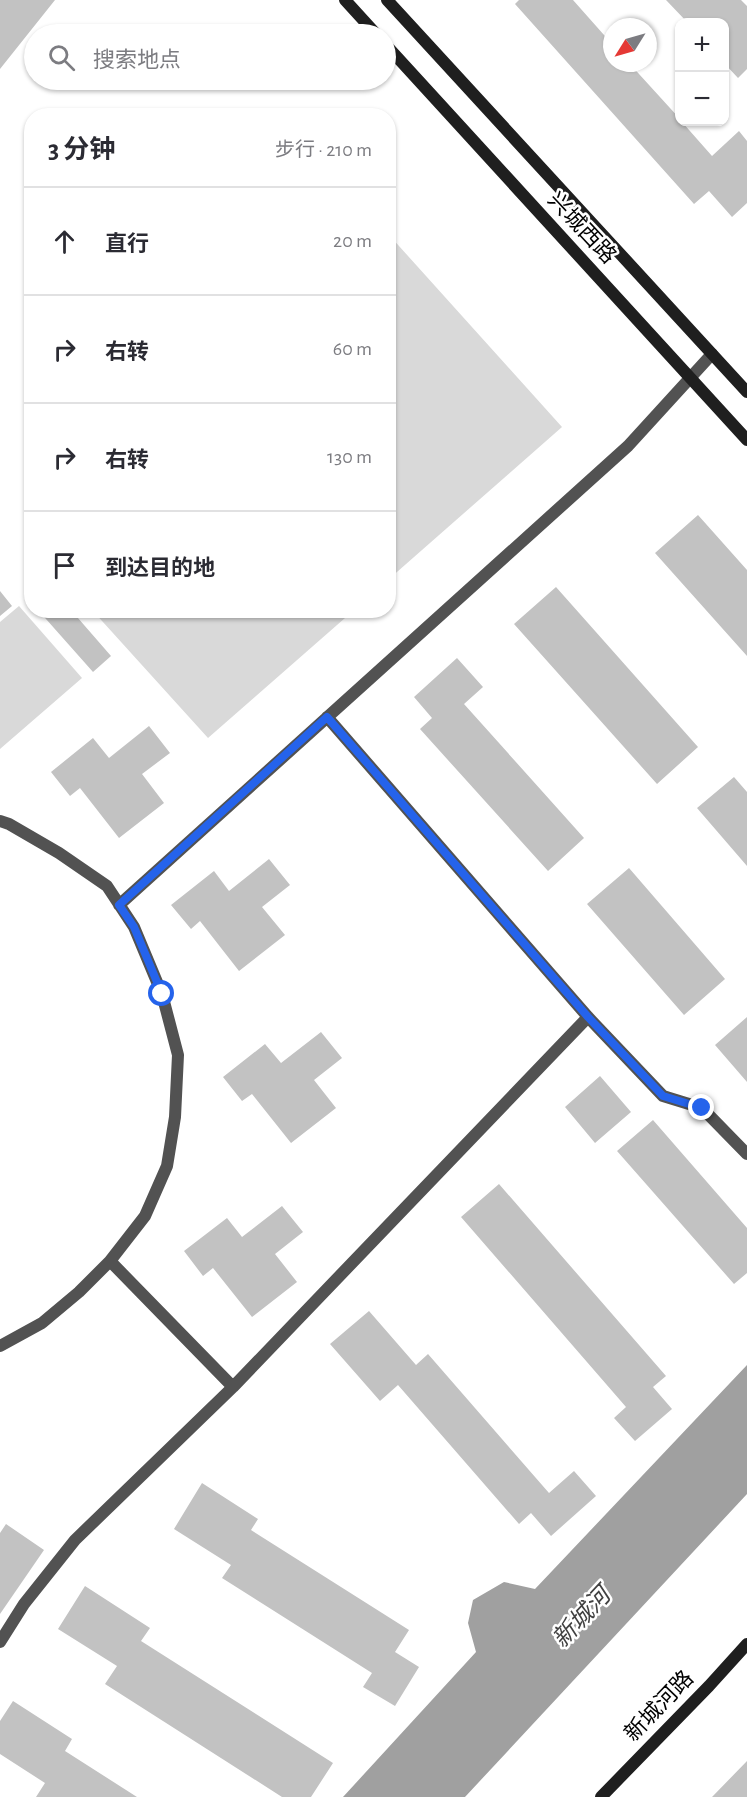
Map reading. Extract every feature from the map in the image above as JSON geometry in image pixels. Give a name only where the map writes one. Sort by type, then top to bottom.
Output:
[{"type":"street","points":[[345,0],[367,24]]},
{"type":"street","name":"兴城西路","points":[[387,0],[747,392]]},
{"type":"street","name":"兴城西路","points":[[396,56],[747,440]]},
{"type":"street","name":"新城河路","points":[[601,1797],[747,1644]]},
{"type":"lane","points":[[119,905],[628,446],[712,354]]},
{"type":"lane","points":[[327,717],[588,1017],[663,1096],[702,1108],[747,1154]]},
{"type":"lane","points":[[0,821],[59,853],[107,886],[134,927],[162,994],[178,1055],[175,1117],[167,1166],[145,1216],[110,1261],[79,1292],[42,1323],[0,1346]]},
{"type":"lane","points":[[0,1642],[24,1604],[75,1540],[233,1386],[588,1017]]},
{"type":"lane","points":[[110,1261],[233,1386]]},
{"type":"shaded area","points":[[396,243],[562,427],[396,573]]},
{"type":"shaded area","points":[[19,606],[24,612],[24,618],[30,618],[82,678],[0,749],[0,622]]},
{"type":"shaded area","points":[[99,618],[345,618],[208,738]]},
{"type":"water","name":"新城河","points":[[747,1365],[747,1494],[465,1797],[343,1797],[476,1652],[468,1623],[473,1600],[504,1582],[535,1589]]},
{"type":"building","points":[[0,0],[55,0],[36,24],[24,24],[24,39],[0,69]]},
{"type":"building","points":[[519,0],[573,0],[603,34],[603,72],[637,72],[675,114],[675,126],[686,126],[712,156],[739,131],[747,141],[747,203],[732,217],[709,191],[694,204],[515,4]]},
{"type":"building","points":[[666,0],[741,0],[747,6],[747,69],[738,78],[729,68],[729,18],[683,18]]},
{"type":"building","points":[[698,515],[747,570],[747,656],[655,553]]},
{"type":"building","points":[[556,587],[698,747],[657,784],[514,624]]},
{"type":"building","points":[[0,591],[12,606],[0,616]]},
{"type":"building","points":[[45,618],[78,618],[111,656],[93,672]]},
{"type":"building","points":[[457,658],[483,687],[464,704],[584,838],[548,871],[420,729],[432,718],[414,697]]},
{"type":"building","points":[[149,726],[170,753],[142,774],[164,803],[119,838],[80,788],[70,796],[51,772],[93,738],[109,758]]},
{"type":"building","points":[[734,777],[747,792],[747,866],[697,808]]},
{"type":"building","points":[[269,859],[290,885],[262,907],[285,935],[239,971],[200,921],[191,929],[171,905],[214,871],[229,891]]},
{"type":"building","points":[[629,868],[725,979],[684,1015],[587,904]]},
{"type":"building","points":[[747,1017],[747,1082],[715,1045]]},
{"type":"building","points":[[321,1032],[342,1058],[314,1080],[336,1108],[291,1143],[252,1094],[242,1101],[223,1077],[265,1044],[281,1063]]},
{"type":"building","points":[[600,1076],[631,1112],[595,1143],[565,1107]]},
{"type":"building","points":[[653,1120],[747,1228],[747,1273],[734,1284],[617,1151]]},
{"type":"building","points":[[499,1184],[666,1376],[653,1387],[672,1409],[635,1441],[614,1418],[626,1407],[461,1217]]},
{"type":"building","points":[[282,1206],[303,1232],[275,1254],[297,1282],[252,1317],[213,1268],[203,1276],[184,1251],[227,1218],[242,1237]]},
{"type":"building","points":[[369,1311],[416,1365],[428,1354],[549,1493],[574,1471],[596,1496],[551,1536],[531,1513],[519,1524],[398,1385],[380,1401],[330,1344]]},
{"type":"building","points":[[202,1483],[258,1519],[251,1530],[409,1630],[395,1652],[419,1667],[395,1706],[363,1687],[372,1673],[222,1578],[231,1565],[174,1529]]},
{"type":"building","points":[[6,1524],[44,1550],[0,1614],[0,1533]]},
{"type":"building","points":[[85,1586],[150,1628],[141,1641],[333,1763],[311,1797],[282,1797],[105,1684],[117,1666],[58,1629]]},
{"type":"building","points":[[13,1701],[72,1739],[65,1751],[137,1797],[36,1797],[45,1783],[0,1754],[0,1721]]},
{"type":"building","points":[[747,1761],[747,1797],[712,1797]]},
{"type":"route","points":[[162,994],[134,927],[119,905],[327,717],[588,1017],[663,1096],[702,1108]]}]
